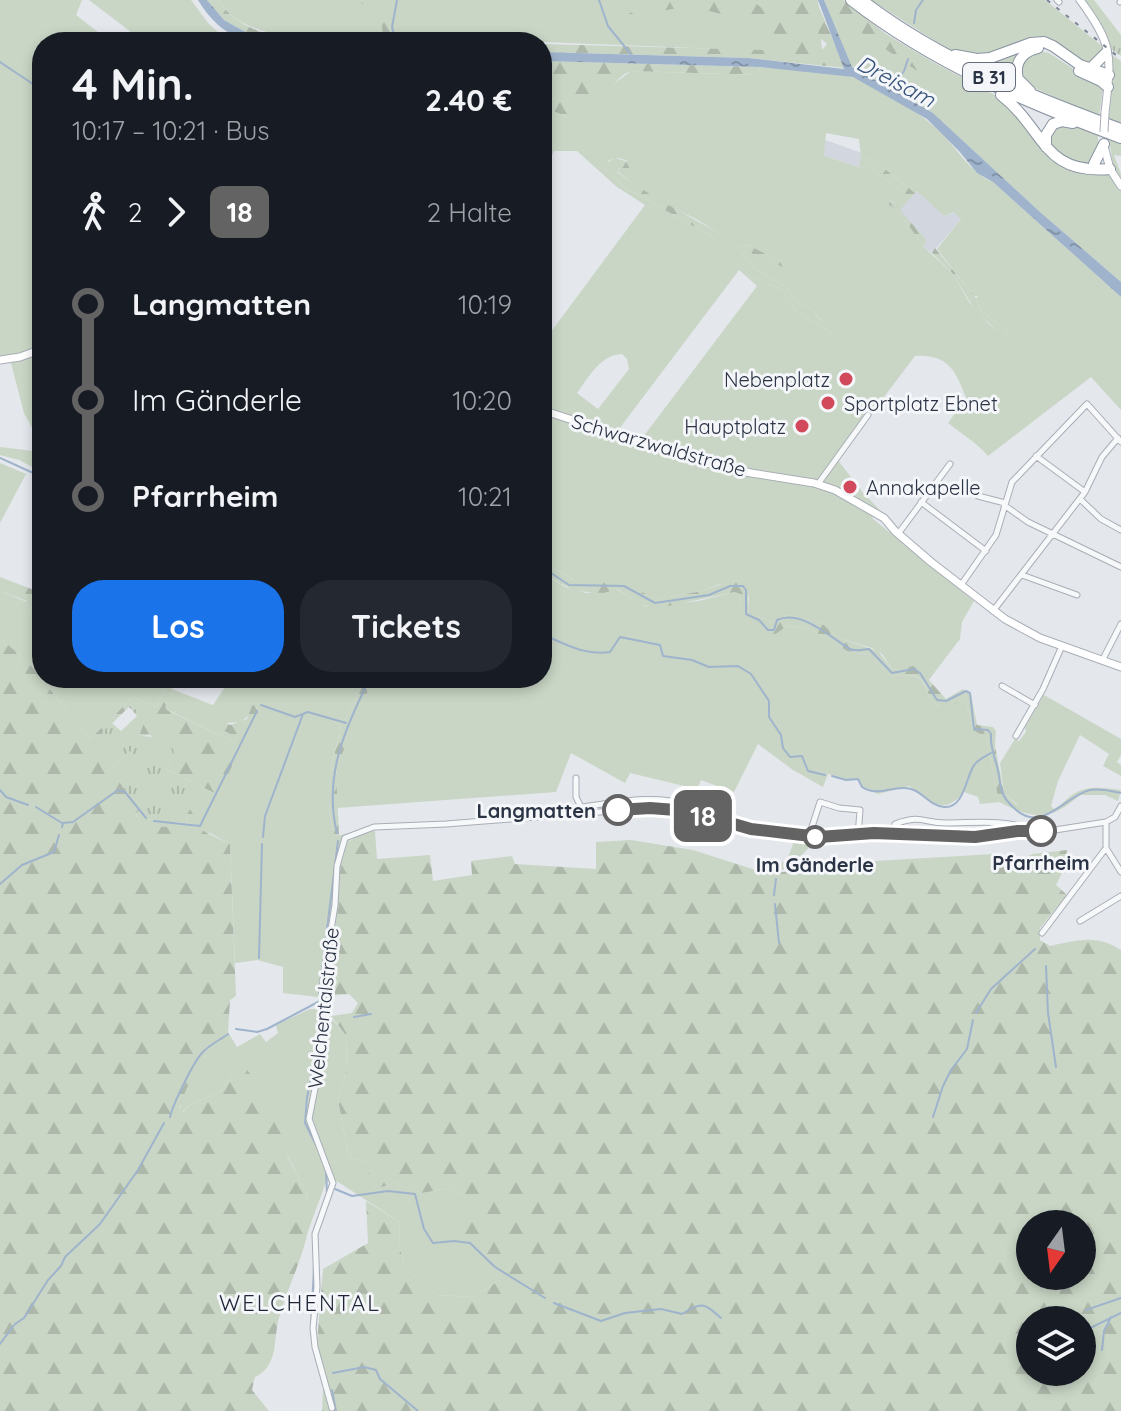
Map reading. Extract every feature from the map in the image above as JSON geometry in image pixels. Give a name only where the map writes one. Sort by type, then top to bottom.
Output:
[{"type":"highway","name":"B 31","points":[[851,0],[923,51],[986,84],[1121,138]]},
{"type":"highway","name":"B 31","points":[[862,0],[935,49],[987,76],[1121,129]]},
{"type":"highway","points":[[935,49],[977,59],[1044,42],[1091,72],[1108,87]]},
{"type":"highway","points":[[1045,101],[1023,85],[1017,75],[1019,60],[1028,51],[1040,48],[1049,50],[1078,70],[1109,75]]},
{"type":"highway","points":[[1091,72],[1107,50]]},
{"type":"highway","points":[[986,84],[1017,108],[1046,147],[1064,163],[1082,168],[1109,166]]},
{"type":"highway","name":"B 31","points":[[1046,147],[1046,135],[1055,123],[1092,127]]},
{"type":"highway","points":[[1094,164],[1104,144]]},
{"type":"highway","points":[[1082,168],[1094,164],[1109,166]]},
{"type":"main road","points":[[1080,0],[1100,28],[1107,50],[1109,75],[1104,144],[1109,166],[1121,186]]},
{"type":"main road","points":[[0,360],[32,353]]},
{"type":"main road","name":"Schwarzwaldstraße","points":[[552,413],[698,461],[835,490],[884,518],[993,611],[1027,632],[1121,667]]},
{"type":"street","points":[[961,585],[996,535],[1012,482],[1087,404],[1119,440],[1102,457],[1085,492],[993,611]]},
{"type":"street","points":[[818,484],[868,415]]},
{"type":"street","points":[[1036,456],[1085,492]]},
{"type":"street","points":[[897,532],[950,464]]},
{"type":"street","points":[[978,496],[1005,504],[1052,535],[1121,567]]},
{"type":"street","points":[[1080,499],[1101,519],[1121,530]]},
{"type":"street","points":[[921,502],[986,551]]},
{"type":"street","points":[[1022,575],[1077,595]]},
{"type":"street","points":[[1103,659],[1121,624]]},
{"type":"street","points":[[1016,736],[1035,705],[1062,646]]},
{"type":"street","points":[[1002,686],[1035,705]]},
{"type":"street","points":[[576,778],[576,797],[582,811],[642,800],[674,801],[685,804],[689,811],[751,829],[808,837],[892,833],[975,837],[1106,822],[1115,817],[1121,806]]},
{"type":"street","points":[[808,837],[820,802],[860,810],[858,836]]},
{"type":"street","name":"Welchentalstraße","points":[[332,1408],[318,1362],[313,1328],[317,1287],[315,1234],[331,1188],[332,1176],[309,1119],[322,1053],[323,980],[335,905],[337,866],[345,838],[374,827],[582,811]]},
{"type":"street","points":[[892,833],[895,824],[917,818],[940,823],[1010,822],[1035,831]]},
{"type":"street","points":[[1106,822],[1106,848],[1121,872]]},
{"type":"street","points":[[1042,933],[1106,848]]},
{"type":"street","points":[[1080,921],[1121,896]]},
{"type":"shaded area","points":[[825,140],[862,153],[859,167],[824,156]]},
{"type":"shaded area","points":[[917,190],[944,216],[955,212],[961,219],[932,253],[923,246],[927,241],[899,210]]},
{"type":"green space","points":[[0,0],[82,0],[76,15],[98,32],[32,32],[32,428],[24,413],[11,363],[0,363]]},
{"type":"green space","points":[[89,0],[191,0],[218,32],[131,32]]},
{"type":"green space","points":[[207,0],[218,0],[233,17],[262,32],[245,32],[224,20]]},
{"type":"green space","points":[[218,0],[818,0],[822,53],[552,42],[552,32],[269,32],[240,21]]},
{"type":"green space","points":[[355,0],[404,0],[399,5],[397,27],[405,32],[383,32],[376,15]]},
{"type":"green space","points":[[659,0],[746,0],[754,2],[801,38],[823,49],[827,44],[818,36],[819,28],[797,25],[791,0],[816,0],[845,68],[748,58],[552,52],[552,44],[767,50],[777,35],[736,13],[729,16],[689,6],[634,16],[628,14]]},
{"type":"green space","points":[[824,0],[843,0],[886,34],[931,61],[923,75],[839,17],[835,23],[847,61]]},
{"type":"green space","points":[[871,0],[1045,0],[1102,46],[1102,54],[1089,66],[1053,44],[989,56],[951,51]]},
{"type":"green space","points":[[1083,0],[1094,0],[1121,35],[1121,56],[1111,49],[1103,29]]},
{"type":"green space","points":[[839,16],[923,74],[931,61],[1004,100],[1046,153],[1062,166],[1081,173],[1114,171],[1109,139],[1121,143],[1121,156],[1114,155],[1121,174],[1121,282],[933,113],[852,67],[847,61],[835,23]]},
{"type":"green space","points":[[1034,46],[1053,47],[1076,64],[1051,49]]},
{"type":"green space","points":[[1029,48],[1017,58],[1014,81],[970,61],[999,58]]},
{"type":"green space","points":[[1038,51],[1049,53],[1103,88],[1099,116],[1027,85],[1020,71],[1021,63]]},
{"type":"green space","points":[[1112,55],[1121,61],[1121,124],[1109,119]]},
{"type":"green space","points":[[552,61],[760,67],[759,75],[631,71],[580,117],[569,118],[552,110]]},
{"type":"green space","points":[[760,67],[841,74],[874,86],[932,124],[971,167],[993,182],[1121,297],[1121,410],[1091,377],[988,456],[948,423],[966,398],[954,372],[943,361],[915,356],[837,459],[879,509],[872,518],[974,601],[962,622],[960,639],[928,681],[917,669],[893,670],[882,654],[839,638],[820,622],[788,615],[773,622],[752,614],[748,609],[749,596],[720,584],[702,591],[656,599],[610,581],[576,581],[552,568],[552,331],[645,205],[617,187],[577,151],[554,151],[552,155],[552,110],[569,118],[631,71],[759,75]],"holes":[[[826,133],[859,139],[861,156],[881,166],[915,193],[917,191],[944,216],[954,212],[961,219],[937,249],[974,296],[978,296],[981,311],[1008,332],[1005,337],[969,302],[953,274],[923,246],[899,212],[881,199],[896,203],[903,192],[867,165],[865,169],[824,156]],[[619,158],[628,161],[617,171],[649,196],[698,220],[737,245],[748,245],[782,262],[782,266],[748,252],[741,253],[756,270],[785,286],[833,334],[795,310],[783,290],[750,277],[711,236],[624,187],[604,168],[609,160]],[[739,270],[757,286],[643,437],[619,429]],[[622,354],[627,359],[629,369],[598,409],[577,393],[607,358]]]},
{"type":"green space","points":[[1069,124],[1098,134],[1096,154],[1088,164],[1071,163],[1048,144],[1050,130]]},
{"type":"green space","points":[[861,156],[881,166],[915,193],[900,210],[927,241],[923,246],[899,212],[881,199],[883,196],[895,203],[903,192],[867,165],[865,169],[859,167]]},
{"type":"green space","points":[[615,158],[632,163],[631,168],[619,168],[617,172],[643,190],[724,236],[734,235],[737,245],[748,245],[782,262],[783,267],[748,252],[741,253],[756,270],[785,286],[823,323],[831,323],[833,334],[795,310],[783,290],[750,277],[711,236],[624,187],[604,168],[604,164]]},
{"type":"green space","points":[[935,248],[976,298],[981,311],[1008,332],[1005,338],[975,310],[953,274],[932,253]]},
{"type":"green space","points":[[0,447],[32,451],[32,467],[19,460],[0,455]]},
{"type":"green space","points":[[0,463],[26,474],[0,523]]},
{"type":"green space","points":[[552,568],[576,581],[619,581],[656,599],[702,591],[730,581],[741,584],[748,591],[748,609],[752,614],[773,622],[788,615],[820,622],[839,638],[878,651],[893,670],[918,668],[946,699],[963,689],[971,695],[977,725],[993,727],[996,731],[995,746],[1004,793],[1018,806],[1016,810],[999,802],[987,741],[973,730],[966,700],[948,706],[936,704],[917,677],[890,676],[869,655],[847,651],[811,629],[787,626],[769,636],[742,614],[740,594],[735,592],[654,609],[617,589],[604,593],[574,591],[552,579]]},
{"type":"green space","points":[[0,577],[32,589],[32,612],[24,609],[27,601],[0,591]]},
{"type":"green space","points":[[552,579],[567,588],[586,593],[616,589],[646,607],[698,601],[735,592],[740,594],[741,605],[776,634],[787,626],[811,629],[847,651],[869,655],[890,676],[920,679],[936,704],[944,706],[966,700],[973,730],[987,741],[999,802],[980,804],[978,797],[964,792],[956,800],[943,805],[931,802],[909,786],[878,794],[861,786],[858,778],[847,780],[828,774],[823,787],[758,744],[734,792],[701,780],[697,789],[630,773],[625,783],[571,753],[556,792],[337,808],[338,763],[351,725],[369,688],[552,688]]},
{"type":"green space","points":[[0,591],[27,602],[24,609],[32,612],[32,667],[0,638]]},
{"type":"green space","points":[[0,638],[32,667],[32,688],[49,688],[90,739],[133,697],[157,707],[165,688],[171,688],[174,690],[165,707],[167,710],[234,742],[237,737],[214,726],[212,722],[219,718],[230,725],[247,719],[257,702],[258,712],[218,795],[166,769],[174,753],[150,735],[139,736],[144,722],[131,705],[93,742],[139,810],[135,814],[143,825],[201,830],[230,844],[236,996],[230,1000],[228,1032],[198,1066],[180,1107],[183,1112],[190,1105],[221,1091],[234,1073],[245,1067],[276,1106],[285,1148],[310,1211],[303,1251],[279,1318],[272,1359],[255,1377],[252,1390],[269,1411],[0,1411]]},
{"type":"green space","points":[[49,688],[165,688],[157,707],[133,697],[90,739]]},
{"type":"green space","points":[[224,688],[362,688],[345,720],[327,716],[340,724],[341,729],[330,782],[331,822],[334,836],[346,834],[352,838],[347,843],[339,874],[339,904],[328,962],[328,1014],[347,1037],[346,1072],[338,1100],[349,1158],[367,1162],[382,1187],[394,1183],[422,1193],[451,1188],[467,1198],[500,1280],[473,1297],[437,1295],[405,1268],[399,1245],[400,1222],[335,1180],[326,1182],[304,1242],[310,1212],[307,1195],[285,1150],[276,1107],[234,1073],[221,1091],[182,1112],[183,1092],[188,1080],[212,1047],[228,1032],[237,1047],[260,1034],[266,1042],[278,1033],[276,1025],[310,1009],[318,1009],[318,997],[283,993],[283,967],[257,960],[235,963],[230,844],[210,833],[143,826],[135,813],[139,810],[144,818],[160,822],[203,824],[249,715],[241,722],[225,723],[237,737],[234,742],[164,708],[174,690],[213,705]]},
{"type":"green space","points":[[362,688],[369,688],[336,772],[339,835],[334,836],[329,808],[330,782],[341,729],[340,724],[327,719],[327,715],[345,720]]},
{"type":"green space","points":[[1044,695],[1121,739],[1121,755],[1117,762],[1121,765],[1121,776],[1103,766],[1109,754],[1080,735],[1058,781],[1051,806],[1054,809],[1080,790],[1091,788],[1121,790],[1118,801],[1105,795],[1080,795],[1057,811],[1034,815],[1016,810],[1017,804],[1004,793],[1000,763],[1015,739],[1019,741],[1026,732],[1025,727]]},
{"type":"green space","points":[[130,705],[140,713],[144,722],[139,736],[157,737],[172,745],[174,753],[166,769],[218,795],[214,802],[205,799],[192,809],[187,814],[187,823],[144,818],[120,783],[141,765],[130,751],[110,768],[92,742],[112,723],[121,731],[137,716]]},
{"type":"green space","points":[[130,751],[142,765],[120,783],[110,768]]},
{"type":"green space","points":[[205,799],[214,802],[203,825],[187,823],[188,811]]},
{"type":"green space","points":[[375,831],[377,859],[430,855],[433,881],[472,875],[471,861],[512,856],[515,864],[596,869],[596,842],[631,840],[693,850],[768,874],[859,862],[993,854],[1012,862],[1033,854],[1067,850],[1065,867],[1056,885],[1067,895],[1040,928],[1040,940],[1050,946],[1095,940],[1121,950],[1121,1411],[322,1411],[324,1369],[317,1343],[323,1269],[368,1243],[366,1201],[400,1222],[399,1245],[405,1268],[437,1295],[473,1297],[500,1280],[457,1240],[467,1198],[451,1188],[422,1193],[394,1183],[382,1187],[369,1185],[367,1162],[349,1158],[338,1100],[346,1072],[347,1037],[331,1016],[352,1013],[358,1003],[349,994],[328,996],[328,962],[339,904],[339,874],[347,843],[360,834]]},
{"type":"green space","points":[[795,839],[816,841],[788,868],[776,871],[774,866],[787,860]]},
{"type":"water","points":[[198,0],[207,0],[224,20],[245,32],[229,32],[210,17]]},
{"type":"water","name":"Dreisam","points":[[818,0],[824,0],[852,67],[933,113],[1121,282],[1121,297],[993,182],[977,173],[927,119],[853,77],[760,67],[552,61],[552,52],[748,58],[844,69]]},
{"type":"waterway","points":[[393,32],[397,0]]},
{"type":"waterway","points":[[599,0],[608,26],[633,57]]},
{"type":"waterway","points":[[914,23],[916,10],[923,0]]},
{"type":"waterway","points":[[896,83],[908,59]]},
{"type":"waterway","points":[[0,62],[32,83]]},
{"type":"waterway","points":[[0,458],[32,472]]},
{"type":"waterway","points":[[552,574],[569,585],[624,586],[655,603],[709,595],[730,586],[743,586],[746,590],[746,614],[759,620],[768,630],[774,630],[777,620],[796,618],[806,621],[850,649],[869,649],[892,673],[914,669],[920,673],[937,700],[946,701],[966,691],[970,693],[974,729],[988,730],[991,734],[1003,794],[1024,815],[1043,816],[1090,790],[1121,793]]},
{"type":"waterway","points":[[552,638],[575,648],[601,653],[610,652],[620,637],[660,645],[663,656],[692,660],[709,667],[738,666],[751,674],[769,701],[769,717],[790,757],[802,756],[808,771],[825,775]]},
{"type":"waterway","points":[[337,833],[333,812],[335,773],[345,734],[365,688]]},
{"type":"waterway","points":[[261,705],[295,717],[308,712],[346,723]]},
{"type":"waterway","points":[[154,821],[200,826],[257,711]]},
{"type":"waterway","points":[[263,837],[265,816],[303,714]]},
{"type":"waterway","points":[[832,776],[858,779],[862,787],[874,791],[911,789],[935,804],[951,806],[961,797],[975,764],[991,753]]},
{"type":"waterway","points":[[0,790],[6,797],[28,805]]},
{"type":"waterway","points":[[62,827],[63,823],[73,822],[118,790],[125,792],[146,818]]},
{"type":"waterway","points":[[36,807],[62,823]]},
{"type":"waterway","points":[[0,884],[22,865],[54,852],[59,835]]},
{"type":"waterway","points":[[319,993],[338,841]]},
{"type":"waterway","points":[[259,958],[262,844]]},
{"type":"waterway","points":[[774,895],[776,879]]},
{"type":"waterway","points":[[775,904],[779,943]]},
{"type":"waterway","points":[[976,1013],[991,989],[1035,949]]},
{"type":"waterway","points":[[1046,966],[1048,1013],[1056,1067]]},
{"type":"waterway","points":[[317,1147],[305,1123],[319,1035],[320,1000]]},
{"type":"waterway","points":[[236,1029],[257,1032],[267,1029],[318,1002]]},
{"type":"waterway","points":[[354,1017],[371,1014]]},
{"type":"waterway","points":[[933,1117],[943,1086],[967,1049],[973,1020]]},
{"type":"waterway","points":[[170,1117],[198,1058],[228,1034]]},
{"type":"waterway","points":[[0,1344],[15,1324],[24,1318],[65,1257],[100,1224],[138,1170],[164,1123]]},
{"type":"waterway","points":[[326,1171],[327,1193]]},
{"type":"waterway","points":[[335,1189],[352,1196],[388,1191],[415,1194],[424,1229],[433,1243],[470,1243],[495,1267],[545,1298]]},
{"type":"waterway","points":[[314,1261],[312,1329],[319,1369]]},
{"type":"waterway","points":[[1096,1307],[1121,1298]]},
{"type":"waterway","points":[[554,1303],[601,1321],[625,1313],[661,1309],[682,1314],[699,1306],[706,1307],[721,1318]]},
{"type":"waterway","points":[[1096,1325],[1121,1313]]},
{"type":"waterway","points":[[1102,1350],[1104,1331],[1111,1317]]},
{"type":"waterway","points":[[333,1373],[364,1367],[376,1370],[380,1379],[418,1411]]},
{"type":"waterway","points":[[332,1390],[336,1411]]},
{"type":"railway","points":[[1047,0],[1121,59]]},
{"type":"bus line","name":"18","points":[[618,810],[650,808],[689,811],[751,829],[835,838],[874,833],[975,837],[1041,831]]},
{"type":"place","name":"Nebenplatz","points":[[846,379]]},
{"type":"place","name":"Sportplatz Ebnet","points":[[828,403]]},
{"type":"place","name":"Hauptplatz","points":[[802,426]]},
{"type":"place","name":"Annakapelle","points":[[850,487]]},
{"type":"place","name":"Langmatten","points":[[618,810]]},
{"type":"place","name":"Pfarrheim","points":[[1041,831]]},
{"type":"place","name":"Im Gänderle","points":[[815,837]]},
{"type":"district","name":"WELCHENTAL","points":[[300,1303]]}]
